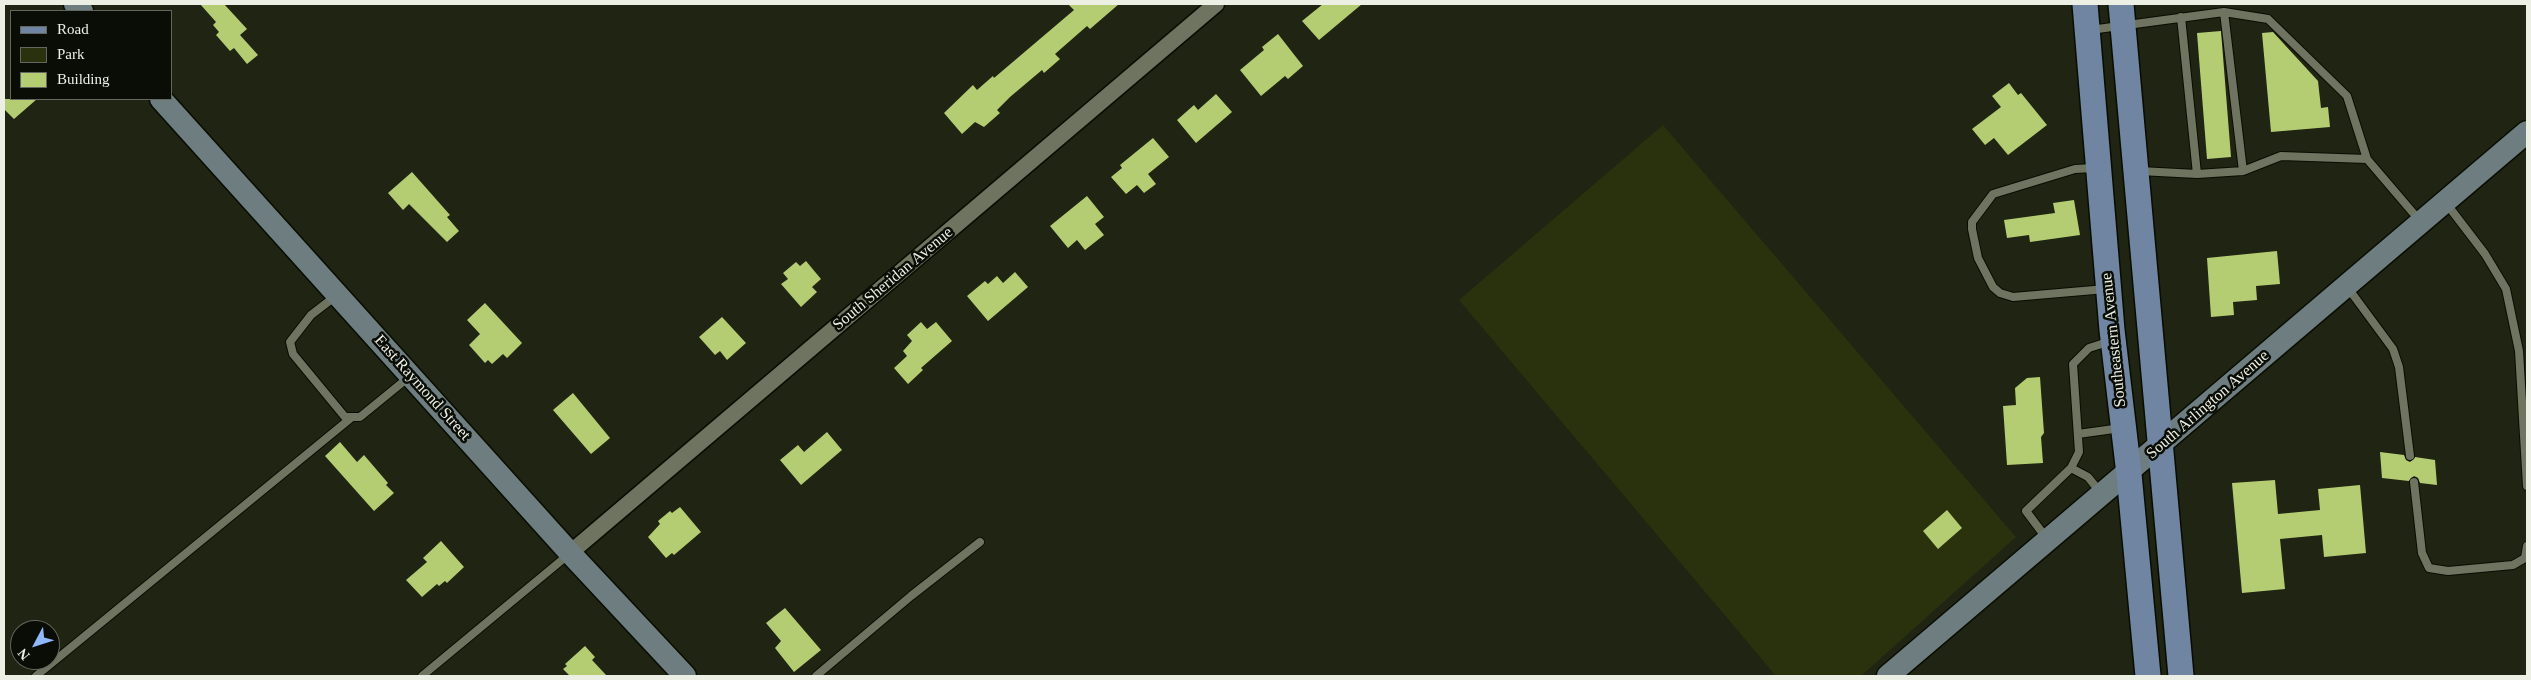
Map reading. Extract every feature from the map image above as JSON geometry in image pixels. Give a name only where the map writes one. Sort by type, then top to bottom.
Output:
[{"type":"main road","name":"Southeastern Avenue","points":[[2085,4],[2113,341],[2129,474],[2148,676]]},
{"type":"main road","points":[[2122,14],[2181,676]]},
{"type":"main road","name":"East Raymond Street","points":[[161,100],[570,553],[685,676]]},
{"type":"main road","name":"South Arlington Avenue","points":[[1888,676],[2129,474],[2160,444],[2527,132]]},
{"type":"street","name":"South Sheridan Avenue","points":[[570,553],[1216,4]]},
{"type":"lane","points":[[2087,30],[2122,14],[2181,17],[2224,12],[2268,19],[2347,96],[2368,160],[2422,222]]},
{"type":"lane","points":[[2224,12],[2243,172]]},
{"type":"lane","points":[[2181,17],[2197,174]]},
{"type":"lane","points":[[2136,171],[2197,174],[2243,172],[2281,156],[2368,160]]},
{"type":"lane","points":[[2099,167],[2075,169],[1993,194],[1972,222],[1972,229],[1978,258],[1990,282],[2000,293],[2013,297],[2109,288]]},
{"type":"lane","points":[[2445,202],[2485,254],[2506,289],[2519,351],[2527,486]]},
{"type":"lane","points":[[2346,286],[2382,332],[2396,358],[2399,367],[2410,456]]},
{"type":"lane","points":[[337,294],[311,315],[290,342],[293,354],[345,417],[360,417],[411,376]]},
{"type":"lane","points":[[2048,542],[2026,511],[2070,468],[2079,452],[2073,364],[2089,348],[2113,341]]},
{"type":"lane","points":[[36,676],[351,418]]},
{"type":"lane","points":[[2078,434],[2123,428]]},
{"type":"lane","points":[[2070,468],[2088,477],[2103,495]]},
{"type":"lane","points":[[2414,482],[2422,553],[2429,568],[2448,571],[2513,565],[2525,558],[2527,546]]},
{"type":"lane","points":[[816,676],[890,613],[980,542]]},
{"type":"lane","points":[[422,676],[570,553]]},
{"type":"green space","points":[[1663,125],[2016,537],[1861,676],[1776,676],[1459,300]]},
{"type":"building","points":[[200,4],[224,4],[247,29],[240,35],[258,55],[247,64],[234,48],[230,51],[216,35],[219,32],[213,25],[216,22]]},
{"type":"building","points":[[1068,4],[1119,4],[1090,29],[1087,26],[1055,54],[1060,59],[1044,73],[1042,70],[1010,97],[997,110],[1000,113],[984,127],[975,122],[962,134],[944,113],[973,85],[977,90],[993,76],[994,78],[1074,10]]},
{"type":"building","points":[[1323,4],[1362,4],[1319,40],[1302,21]]},
{"type":"building","points":[[2221,31],[2231,157],[2207,159],[2197,33]]},
{"type":"building","points":[[2273,32],[2318,81],[2321,108],[2328,107],[2330,127],[2271,132],[2262,33]]},
{"type":"building","points":[[1278,34],[1303,66],[1288,79],[1285,76],[1261,96],[1240,70],[1264,50],[1262,47]]},
{"type":"building","points":[[2009,83],[2018,95],[2021,93],[2047,125],[2008,155],[1994,138],[1985,145],[1972,129],[2001,107],[1992,96]]},
{"type":"building","points":[[1216,94],[1232,112],[1196,143],[1177,120],[1194,105],[1198,110]]},
{"type":"building","points":[[4,99],[36,100],[14,119],[4,109]]},
{"type":"building","points":[[1153,138],[1169,157],[1148,174],[1156,184],[1144,193],[1137,185],[1126,194],[1111,177],[1122,168],[1120,165]]},
{"type":"building","points":[[412,172],[450,215],[447,217],[459,231],[447,242],[409,204],[403,210],[388,193]]},
{"type":"building","points":[[1087,196],[1104,217],[1095,224],[1104,235],[1085,250],[1077,240],[1068,248],[1050,226]]},
{"type":"building","points":[[2074,200],[2080,235],[2030,242],[2029,235],[2007,238],[2004,220],[2055,213],[2053,203]]},
{"type":"building","points":[[2277,251],[2280,284],[2256,286],[2257,300],[2233,302],[2234,315],[2211,317],[2207,258]]},
{"type":"building","points":[[806,261],[821,279],[812,287],[817,292],[801,307],[781,284],[788,279],[783,273],[796,262],[800,266]]},
{"type":"building","points":[[1015,272],[1028,287],[988,321],[967,296],[985,281],[988,284],[997,276],[1003,283]]},
{"type":"building","points":[[485,303],[522,343],[507,358],[503,354],[492,364],[488,360],[485,363],[469,345],[480,334],[467,320]]},
{"type":"building","points":[[722,317],[746,343],[727,360],[720,351],[715,355],[699,337]]},
{"type":"building","points":[[921,322],[927,329],[936,322],[952,341],[921,368],[923,370],[908,384],[894,368],[907,356],[903,351],[912,341],[907,335]]},
{"type":"building","points":[[2040,377],[2044,433],[2041,437],[2043,463],[2007,465],[2003,406],[2016,405],[2015,388],[2027,378]]},
{"type":"building","points":[[573,393],[610,438],[591,454],[553,410]]},
{"type":"building","points":[[827,432],[842,450],[801,485],[780,460],[798,445],[804,452]]},
{"type":"building","points":[[340,442],[357,462],[364,455],[394,493],[374,511],[325,456]]},
{"type":"building","points":[[2380,452],[2404,455],[2406,460],[2410,462],[2415,457],[2435,460],[2437,485],[2420,483],[2418,478],[2414,476],[2409,481],[2382,478]]},
{"type":"building","points":[[2275,480],[2278,514],[2320,510],[2318,489],[2360,485],[2366,553],[2324,557],[2322,535],[2280,539],[2285,589],[2242,593],[2232,483]]},
{"type":"building","points":[[680,507],[701,532],[674,555],[672,553],[666,558],[648,537],[660,524],[658,521],[670,511],[672,513]]},
{"type":"building","points":[[1947,510],[1962,528],[1938,549],[1923,531]]},
{"type":"building","points":[[441,541],[464,567],[447,583],[445,581],[439,586],[437,584],[422,597],[406,580],[427,562],[423,558]]},
{"type":"building","points":[[785,608],[821,650],[794,672],[775,648],[781,641],[766,623]]},
{"type":"building","points":[[585,646],[595,657],[592,660],[607,676],[570,676],[563,669],[567,666],[565,664]]}]
